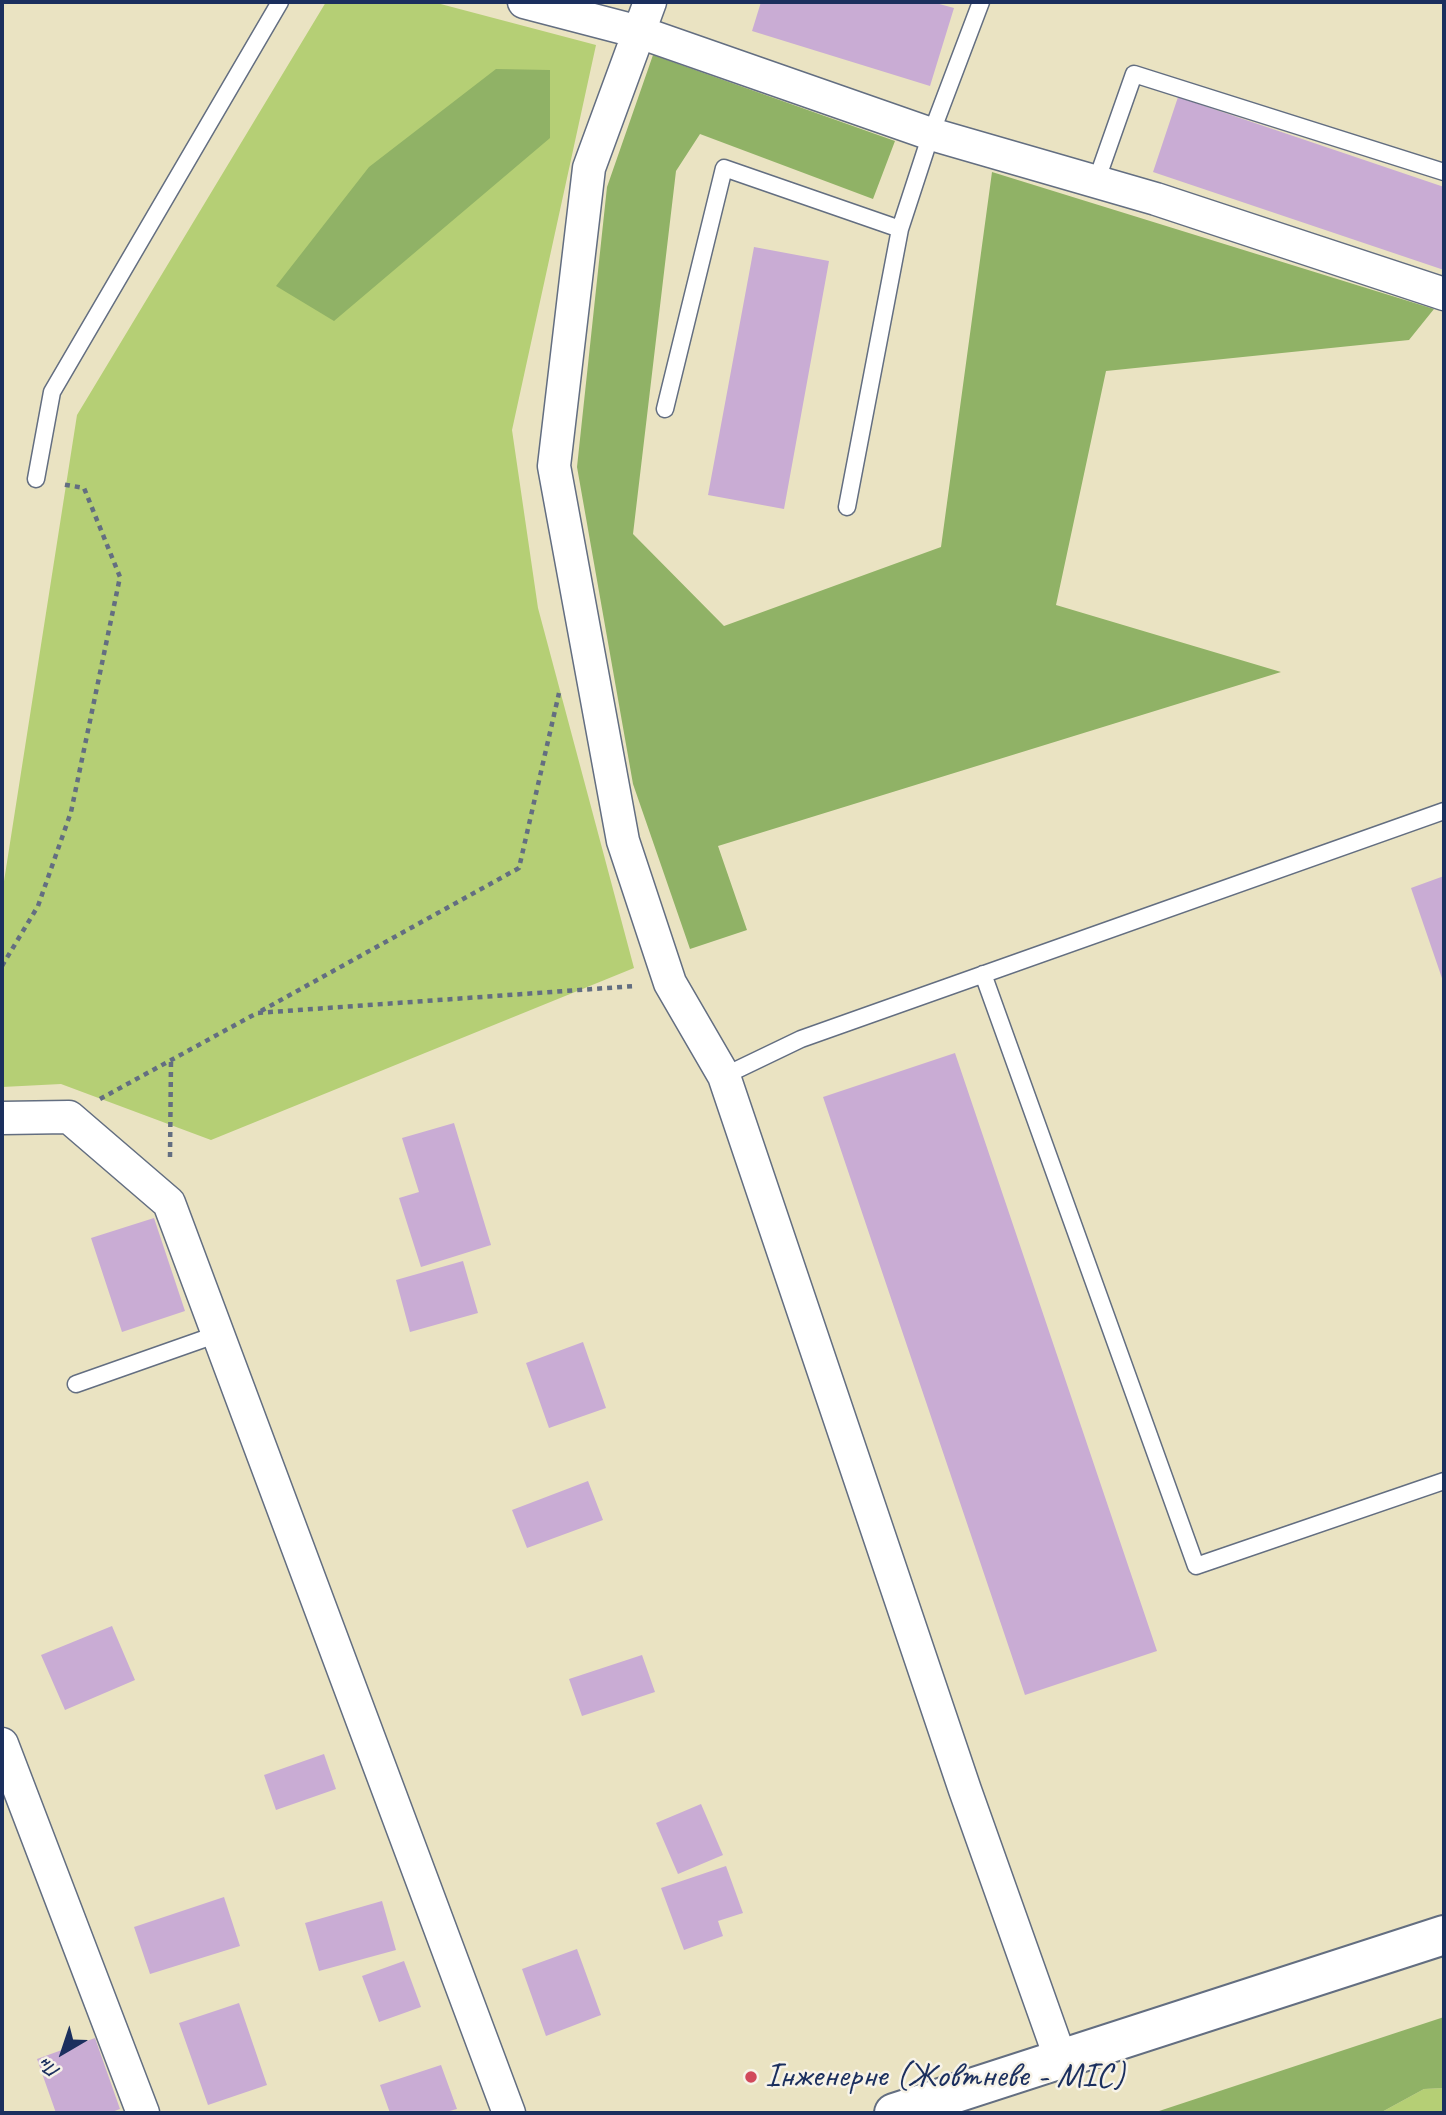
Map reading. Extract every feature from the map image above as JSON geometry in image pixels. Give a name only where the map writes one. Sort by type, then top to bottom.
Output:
[{"type":"main road","points":[[894,2113],[1444,1935]]},
{"type":"street","points":[[524,2],[639,32],[931,134],[1096,182],[1444,294]]},
{"type":"street","points":[[650,2],[589,168],[554,466],[623,842],[670,983],[724,1076],[965,1790],[1062,2060]]},
{"type":"street","points":[[2,1118],[69,1116],[169,1203],[509,2113]]},
{"type":"street","points":[[2,1744],[143,2113]]},
{"type":"lane","points":[[36,479],[52,392],[280,2]]},
{"type":"lane","points":[[847,507],[900,229],[931,134],[981,2]]},
{"type":"lane","points":[[1096,182],[1134,75],[1444,172]]},
{"type":"lane","points":[[666,408],[724,168],[900,229]]},
{"type":"lane","points":[[724,1076],[801,1039],[1444,811]]},
{"type":"lane","points":[[983,974],[1196,1566],[1444,1480]]},
{"type":"lane","points":[[76,1384],[218,1334]]},
{"type":"path","points":[[2,966],[38,906],[71,812],[120,577],[84,488],[36,479]]},
{"type":"path","points":[[69,1116],[519,868],[561,684]]},
{"type":"path","points":[[257,1013],[670,983]]},
{"type":"path","points":[[169,1203],[171,1060]]},
{"type":"green space","points":[[326,2],[433,2],[596,45],[512,430],[538,608],[634,968],[211,1140],[61,1084],[2,1087],[2,894],[77,415]]},
{"type":"green space","points":[[653,55],[895,141],[873,199],[700,134],[676,171],[633,534],[724,626],[941,547],[992,172],[1434,309],[1409,340],[1106,371],[1056,605],[1281,672],[718,846],[747,930],[690,949],[633,784],[577,467],[607,187]]},
{"type":"green space","points":[[496,69],[550,70],[550,138],[334,321],[276,286],[369,167]]},
{"type":"green space","points":[[1444,2017],[1444,2088],[1424,2089],[1380,2113],[1153,2113]]},
{"type":"green space","points":[[1444,2088],[1444,2113],[1380,2113],[1424,2089]]},
{"type":"building","points":[[761,2],[932,2],[954,8],[930,86],[752,31]]},
{"type":"building","points":[[1178,97],[1444,187],[1444,270],[1153,172]]},
{"type":"building","points":[[754,247],[829,261],[784,509],[708,495]]},
{"type":"building","points":[[1444,876],[1444,984],[1411,888]]},
{"type":"building","points":[[955,1053],[1157,1651],[1025,1695],[823,1097]]},
{"type":"building","points":[[454,1123],[491,1245],[421,1267],[399,1198],[419,1192],[402,1138]]},
{"type":"building","points":[[154,1218],[185,1311],[122,1332],[91,1238]]},
{"type":"building","points":[[463,1261],[478,1313],[410,1332],[396,1280]]},
{"type":"building","points":[[583,1342],[606,1408],[549,1428],[526,1363]]},
{"type":"building","points":[[588,1481],[603,1520],[527,1548],[512,1510]]},
{"type":"building","points":[[112,1626],[135,1680],[65,1710],[41,1655]]},
{"type":"building","points":[[642,1655],[655,1692],[582,1716],[569,1679]]},
{"type":"building","points":[[324,1754],[336,1789],[276,1810],[264,1775]]},
{"type":"building","points":[[701,1804],[723,1855],[678,1874],[656,1823]]},
{"type":"building","points":[[726,1866],[743,1913],[718,1921],[723,1936],[684,1950],[661,1888]]},
{"type":"building","points":[[224,1897],[240,1946],[150,1974],[134,1927]]},
{"type":"building","points":[[382,1901],[396,1950],[319,1971],[305,1923]]},
{"type":"building","points":[[577,1949],[601,2015],[546,2036],[522,1969]]},
{"type":"building","points":[[404,1961],[421,2007],[379,2022],[362,1976]]},
{"type":"building","points":[[239,2003],[267,2085],[208,2105],[179,2023]]},
{"type":"building","points":[[95,2038],[120,2109],[109,2113],[56,2113],[37,2059]]},
{"type":"building","points":[[441,2065],[457,2109],[442,2113],[390,2113],[380,2085]]},
{"type":"place","name":"Інженерне (Жовтневе - МІС)","points":[[751,2077]]}]
